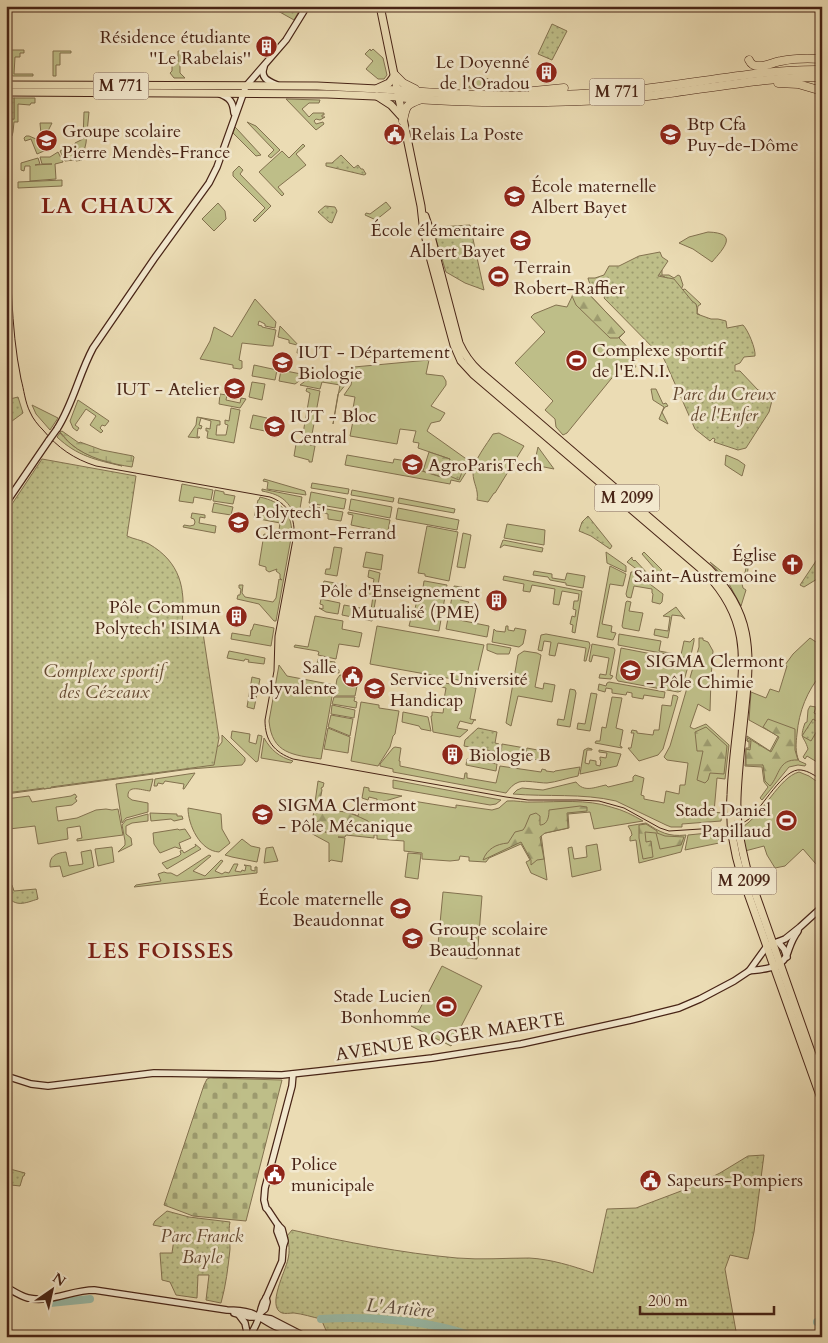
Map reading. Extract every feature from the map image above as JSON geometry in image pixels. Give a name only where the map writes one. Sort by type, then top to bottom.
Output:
[{"type":"highway","points":[[758,66],[757,60],[759,57]]},
{"type":"highway","points":[[748,60],[755,66],[758,66],[796,58],[822,59]]},
{"type":"highway","name":"M 771","points":[[746,79],[780,72],[822,70]]},
{"type":"highway","points":[[395,75],[422,96],[407,106],[404,121]]},
{"type":"highway","name":"M 771","points":[[422,96],[599,93],[746,79],[822,76]]},
{"type":"highway","points":[[746,79],[806,86],[822,91]]},
{"type":"highway","name":"M 771","points":[[399,94],[514,103],[582,101],[648,96],[733,80]]},
{"type":"highway","points":[[504,96],[564,88]]},
{"type":"main road","points":[[6,503],[65,415],[86,360],[93,348],[213,177],[244,90],[286,40],[307,6]]},
{"type":"main road","points":[[380,6],[399,94]]},
{"type":"main road","points":[[266,63],[263,70],[264,78],[279,86]]},
{"type":"main road","points":[[395,75],[388,84],[376,92],[391,105],[404,121]]},
{"type":"main road","name":"M 771","points":[[6,85],[376,92]]},
{"type":"main road","name":"M 771","points":[[6,92],[218,93],[279,86],[399,94]]},
{"type":"main road","points":[[218,93],[231,100],[235,115]]},
{"type":"main road","name":"M 2099","points":[[399,94],[421,206],[428,225],[454,346],[459,357],[466,367],[682,549],[710,569],[726,588],[739,611],[749,653],[737,800],[740,842],[747,870],[773,944],[774,967],[822,1102]]},
{"type":"main road","points":[[761,954],[762,961],[774,967],[787,957],[792,939],[800,927],[822,907]]},
{"type":"main road","points":[[6,909],[6,914]]},
{"type":"main road","name":"AVENUE ROGER MAERTE","points":[[749,971],[761,954],[800,927]]},
{"type":"main road","points":[[773,944],[784,949],[787,957]]},
{"type":"main road","name":"M 2099","points":[[774,967],[822,1083]]},
{"type":"main road","name":"AVENUE ROGER MAERTE","points":[[6,1076],[31,1084],[48,1086],[154,1073],[293,1074],[432,1058],[521,1044],[664,1012],[687,1005],[718,990],[749,971],[774,967]]},
{"type":"main road","points":[[6,1056],[6,1064]]},
{"type":"main road","points":[[249,1337],[267,1302],[266,1298],[282,1261],[283,1247],[277,1231],[278,1225],[265,1205],[264,1194],[292,1086],[293,1074]]},
{"type":"main road","points":[[6,1288],[32,1299],[58,1297],[91,1290],[261,1313],[270,1321],[288,1327],[306,1337]]},
{"type":"main road","points":[[228,1310],[250,1317],[261,1313]]},
{"type":"main road","points":[[261,1313],[270,1321]]},
{"type":"main road","points":[[239,1315],[245,1323],[249,1337]]},
{"type":"main road","points":[[254,1327],[270,1321]]},
{"type":"green space","points":[[269,6],[302,6],[294,20]]},
{"type":"green space","points":[[552,24],[567,31],[552,60],[538,54]]},
{"type":"green space","points":[[370,49],[371,51],[373,49],[383,58],[387,75],[384,79],[378,79],[366,69],[373,61],[365,54]]},
{"type":"green space","points":[[12,50],[24,50],[24,53],[20,53],[20,57],[15,57],[14,74],[33,74],[33,76],[6,75],[7,62],[10,62]]},
{"type":"green space","points":[[53,51],[71,51],[71,53],[60,53],[60,65],[56,65],[56,76],[53,76]]},
{"type":"green space","points":[[178,51],[186,51],[186,60],[183,60],[183,64],[180,64],[180,73],[185,78],[174,78],[170,73],[172,71],[172,62],[178,62]]},
{"type":"green space","points":[[478,77],[481,77],[525,89],[468,88]]},
{"type":"green space","points":[[6,98],[14,98],[14,119],[6,119]]},
{"type":"green space","points":[[14,98],[35,98],[35,103],[30,105],[18,104],[18,122],[14,122],[12,136],[6,136],[6,119],[14,119]]},
{"type":"green space","points":[[286,99],[320,100],[319,103],[309,103],[302,109],[309,117],[313,113],[324,113],[322,117],[325,117],[314,121],[316,124],[323,122],[324,124],[316,130]]},
{"type":"green space","points":[[84,112],[89,112],[86,143],[82,160],[76,161],[75,143],[83,139]]},
{"type":"green space","points":[[247,122],[256,126],[280,150],[271,158],[268,156],[274,150]]},
{"type":"green space","points":[[40,123],[52,123],[46,135],[47,147],[44,151],[37,154],[31,139],[25,141],[24,138],[29,136],[36,139],[39,138],[41,134]]},
{"type":"green space","points":[[235,127],[261,155],[256,156],[233,133]]},
{"type":"green space","points":[[303,144],[305,146],[296,154],[306,165],[278,187],[284,194],[282,196],[259,172],[282,151],[289,158]]},
{"type":"green space","points":[[73,145],[74,160],[65,161],[60,151]]},
{"type":"green space","points":[[58,152],[63,162],[55,164],[56,179],[30,181],[30,166],[25,166],[24,171],[21,170],[21,163],[38,158],[40,164],[35,165],[52,164],[42,164],[40,157],[50,157]]},
{"type":"green space","points":[[341,155],[354,168],[358,165],[366,174],[326,166],[326,163],[332,163]]},
{"type":"green space","points":[[239,166],[243,170],[240,174],[271,206],[255,222],[253,220],[265,208],[233,176],[233,172]]},
{"type":"green space","points":[[62,180],[62,186],[18,188],[18,182]]},
{"type":"green space","points":[[386,202],[391,208],[376,220],[365,215],[366,213],[370,214]]},
{"type":"green space","points":[[218,203],[225,211],[226,219],[214,231],[202,219]]},
{"type":"green space","points":[[325,206],[335,207],[337,211],[332,223],[318,212]]},
{"type":"green space","points":[[470,225],[484,290],[465,283],[446,272],[434,233],[438,227]]},
{"type":"green space","points":[[708,232],[718,233],[726,238],[724,247],[712,262],[693,249],[679,243],[689,237]]},
{"type":"green space","name":"Parc du Creux de l'Enfer","points":[[660,252],[662,257],[668,261],[658,276],[674,279],[696,304],[697,314],[711,319],[726,321],[727,328],[743,325],[749,335],[755,356],[744,357],[740,363],[735,365],[735,371],[740,371],[758,390],[774,393],[769,412],[746,448],[738,450],[714,442],[715,439],[713,438],[710,441],[695,429],[664,359],[589,281],[588,278],[604,275],[609,266],[619,266],[639,256]]},
{"type":"green space","points":[[661,269],[662,275],[669,275],[674,278],[678,275],[680,276],[683,285],[681,290],[685,289],[701,304],[698,306],[697,313],[700,315],[693,316],[664,279],[665,277],[657,274]]},
{"type":"green space","name":"Complexe sportif de l'E.N.I.","points":[[578,284],[625,332],[619,338],[635,355],[636,359],[633,362],[636,367],[629,369],[620,368],[567,433],[563,435],[556,427],[555,419],[545,410],[553,401],[515,363],[545,332],[531,317],[556,305],[567,307]]},
{"type":"green space","points":[[578,284],[625,332],[618,338],[610,338],[576,305],[572,296]]},
{"type":"green space","points":[[255,299],[276,322],[275,328],[265,326],[265,324],[259,321],[258,325],[276,330],[273,346],[242,343],[239,360],[242,361],[242,368],[240,369],[233,368],[233,365],[200,359],[210,341],[214,327],[232,337]]},
{"type":"green space","points":[[280,326],[307,353],[297,353],[297,345],[289,343],[289,340],[278,337]]},
{"type":"green space","points":[[429,360],[426,374],[443,376],[446,385],[431,406],[445,413],[440,421],[431,423],[427,431],[472,463],[460,482],[451,480],[450,484],[345,465],[347,455],[393,463],[394,459],[407,461],[406,466],[441,477],[450,459],[418,448],[419,443],[413,442],[416,431],[400,429],[397,444],[350,436],[355,397],[344,395],[351,385],[354,367]]},
{"type":"green space","points":[[254,365],[277,370],[275,380],[252,376]]},
{"type":"green space","points":[[281,370],[306,376],[295,384],[279,381]]},
{"type":"green space","points":[[314,374],[347,380],[338,393],[340,385],[322,382],[320,389],[300,385],[308,379],[313,380]]},
{"type":"green space","points":[[252,382],[265,384],[262,400],[249,397]]},
{"type":"green space","points":[[307,388],[320,391],[310,445],[315,446],[312,462],[294,456],[296,444],[301,445],[310,393],[306,391]]},
{"type":"green space","points":[[651,389],[656,389],[663,404],[666,403],[668,406],[662,412],[668,424],[659,419],[664,407],[653,400]]},
{"type":"green space","points":[[220,394],[227,395],[226,400],[240,403],[241,398],[246,399],[240,408],[219,404]]},
{"type":"green space","points":[[18,397],[23,413],[8,424],[6,400]]},
{"type":"green space","points":[[78,400],[109,421],[100,428],[103,431],[101,433],[90,425],[96,416],[86,409],[75,425],[79,428],[77,431],[73,428],[70,421]]},
{"type":"green space","points":[[32,405],[58,418],[50,430],[36,414]]},
{"type":"green space","points":[[231,408],[240,410],[234,443],[207,438],[208,431],[206,431],[206,428],[210,429],[211,421],[201,418],[199,425],[202,426],[201,429],[198,428],[197,437],[200,437],[199,438],[188,437],[196,425],[197,417],[220,421],[220,425],[217,425],[216,435],[226,435],[228,425],[225,424],[225,420],[229,421]]},
{"type":"green space","points":[[253,415],[267,418],[265,431],[250,428]]},
{"type":"green space","points":[[62,431],[79,443],[133,456],[132,467],[108,462],[84,453],[70,443],[60,432]]},
{"type":"green space","points":[[60,433],[74,447],[81,451],[122,466],[95,459],[72,449],[57,437]]},
{"type":"green space","points":[[499,433],[524,446],[488,502],[477,500],[473,477],[474,468],[493,434]]},
{"type":"green space","points":[[538,447],[554,469],[534,465]]},
{"type":"green space","points":[[429,452],[450,459],[442,477],[423,471]]},
{"type":"green space","points":[[726,455],[745,465],[742,476],[725,465]]},
{"type":"green space","name":"Complexe sportif des Cézeaux","points":[[42,459],[136,476],[127,536],[149,544],[168,559],[179,577],[183,598],[182,622],[188,629],[203,633],[219,738],[214,765],[6,793],[6,513]]},
{"type":"green space","points":[[451,462],[464,467],[459,480],[447,475]]},
{"type":"green space","points":[[264,479],[305,491],[306,495],[267,489],[268,482],[263,481]]},
{"type":"green space","points":[[312,483],[349,489],[348,494],[311,488]]},
{"type":"green space","points":[[182,484],[213,490],[211,500],[194,497],[193,503],[179,501]]},
{"type":"green space","points":[[262,489],[302,497],[298,520],[284,500],[262,491]]},
{"type":"green space","points":[[215,490],[235,496],[233,504],[213,501]]},
{"type":"green space","points":[[352,490],[394,498],[393,502],[351,495]]},
{"type":"green space","points":[[311,492],[346,499],[344,509],[309,503]]},
{"type":"green space","points":[[260,497],[274,502],[284,509],[291,525],[292,533],[276,621],[259,604],[237,599],[241,589],[239,585],[243,585],[242,593],[245,597],[273,602],[276,598],[279,579],[282,580],[280,574],[276,571],[277,569],[269,572],[266,570],[266,567],[259,565],[264,534],[278,537],[280,523],[254,518]]},
{"type":"green space","points":[[399,498],[455,509],[454,513],[398,503]]},
{"type":"green space","points":[[351,499],[392,507],[390,518],[349,510]]},
{"type":"green space","points":[[214,503],[233,507],[231,515],[212,512]]},
{"type":"green space","points":[[310,506],[343,512],[341,521],[328,519],[328,514],[310,510]]},
{"type":"green space","points":[[398,508],[459,520],[457,530],[396,519]]},
{"type":"green space","points":[[348,512],[390,520],[386,541],[379,539],[380,531],[351,525],[353,515],[348,514]]},
{"type":"green space","points":[[192,513],[205,515],[205,518],[200,517],[199,523],[216,526],[215,533],[183,527],[184,525],[194,525],[194,519],[191,518]]},
{"type":"green space","points":[[588,516],[612,546],[610,549],[591,536],[579,531],[582,522]]},
{"type":"green space","points":[[507,524],[545,530],[544,545],[504,538]]},
{"type":"green space","points":[[427,526],[458,532],[449,581],[418,573]]},
{"type":"green space","points":[[463,533],[471,535],[465,568],[457,567]]},
{"type":"green space","points":[[503,540],[543,548],[542,552],[504,545],[500,548]]},
{"type":"green space","points":[[822,540],[822,576],[804,587],[800,585],[816,561]]},
{"type":"green space","points":[[334,547],[342,548],[337,576],[325,574],[326,569],[330,569]]},
{"type":"green space","points":[[366,552],[383,555],[381,570],[363,567]]},
{"type":"green space","points":[[606,552],[626,566],[626,572],[607,563]]},
{"type":"green space","points":[[644,552],[662,570],[651,579],[627,562],[632,557],[649,575],[655,569],[642,554]]},
{"type":"green space","points":[[710,562],[736,583],[744,577],[746,568],[748,568],[747,580],[742,584],[746,590],[741,606],[729,584]]},
{"type":"green space","points":[[610,566],[626,574],[623,586],[610,584],[602,624],[612,626],[611,632],[616,633],[613,640],[597,637]]},
{"type":"green space","points":[[369,570],[380,573],[372,621],[342,615],[344,605],[371,610],[373,596],[367,594],[368,589],[372,590],[374,579],[368,577]]},
{"type":"green space","points":[[534,571],[552,574],[552,578],[565,580],[567,573],[585,576],[583,588],[550,580],[548,577],[533,575]]},
{"type":"green space","points":[[631,572],[634,572],[663,594],[660,604],[652,602],[652,589],[634,586],[631,598],[627,597]]},
{"type":"green space","points":[[504,576],[582,591],[575,633],[572,632],[573,625],[570,624],[572,616],[575,617],[574,601],[578,601],[579,594],[562,591],[559,605],[553,604],[555,589],[532,585],[530,592],[523,591],[524,584],[503,580]]},
{"type":"green space","points":[[324,581],[346,585],[344,596],[322,592],[322,589],[326,589],[327,585],[323,584]]},
{"type":"green space","points":[[424,581],[447,585],[439,631],[409,626],[417,600],[410,598],[411,593],[422,594]]},
{"type":"green space","points":[[454,586],[462,587],[460,600],[469,602],[466,606],[468,608],[467,612],[458,611],[459,620],[489,626],[487,637],[446,629]]},
{"type":"green space","points":[[321,599],[340,603],[338,614],[326,612],[319,608],[323,609],[323,605],[320,604]]},
{"type":"green space","points":[[627,601],[631,602],[629,611],[643,613],[639,631],[623,628],[622,626]]},
{"type":"green space","points":[[676,607],[685,619],[681,616],[672,615],[668,638],[654,635],[655,629],[668,631],[670,617],[663,616]]},
{"type":"green space","points":[[315,616],[343,621],[342,629],[362,633],[359,647],[339,644],[336,659],[318,655],[319,652],[317,651],[294,647],[295,645],[308,647]]},
{"type":"green space","points":[[254,624],[274,628],[271,646],[231,639],[232,633],[250,636]]},
{"type":"green space","points":[[377,626],[484,645],[475,683],[370,664]]},
{"type":"green space","points":[[506,626],[508,626],[508,630],[514,631],[515,628],[526,630],[523,644],[519,647],[492,642],[494,629],[505,632]]},
{"type":"green space","points":[[546,634],[589,642],[586,661],[584,661],[586,648],[558,643],[555,656],[549,655],[551,642],[544,641],[542,651],[538,650],[541,635]]},
{"type":"green space","points":[[619,634],[661,641],[659,651],[681,655],[684,641],[690,642],[694,638],[694,641],[691,655],[688,658],[618,645]]},
{"type":"green space","points":[[699,638],[703,638],[703,640],[708,642],[713,651],[710,711],[698,704],[690,727],[694,729],[706,724],[729,745],[725,779],[717,778],[714,812],[722,813],[721,821],[682,824],[682,827],[671,827],[616,801],[577,796],[513,794],[522,788],[543,790],[576,782],[586,788],[606,785],[608,787],[633,781],[635,775],[644,778],[641,795],[644,796],[644,799],[664,803],[666,791],[679,794],[680,785],[685,785],[688,763],[667,760],[664,757],[670,746],[699,647]]},
{"type":"green space","points":[[810,638],[822,646],[822,673],[808,694],[798,726],[797,754],[799,761],[806,764],[805,766],[789,767],[762,800],[760,798],[768,787],[764,782],[762,767],[745,766],[746,748],[749,748],[747,736],[770,751],[778,736],[749,720],[751,692],[766,698],[770,689],[779,692],[787,666],[785,665],[793,654]]},
{"type":"green space","points":[[487,644],[511,648],[509,654],[497,654],[487,650]]},
{"type":"green space","points":[[592,644],[614,648],[610,675],[613,676],[611,679],[599,678],[600,674],[606,675],[609,658],[593,655],[591,662],[589,661]]},
{"type":"green space","points":[[621,648],[688,661],[681,691],[618,681],[616,678]]},
{"type":"green space","points":[[229,651],[265,658],[264,664],[248,662],[249,660],[245,659],[244,661],[227,658]]},
{"type":"green space","points":[[524,651],[541,655],[535,687],[543,689],[544,683],[555,685],[552,702],[518,696],[511,726],[506,723],[518,655]]},
{"type":"green space","points":[[318,659],[325,660],[325,664],[327,661],[335,662],[333,669],[339,670],[339,673],[316,668]]},
{"type":"green space","points":[[279,665],[287,676],[334,685],[321,759],[293,754],[279,746],[274,740],[269,721]]},
{"type":"green space","points":[[340,675],[346,676],[352,687],[357,686],[355,696],[334,696],[337,679]]},
{"type":"green space","points":[[252,677],[260,679],[254,709],[247,707]]},
{"type":"green space","points":[[438,682],[476,688],[470,719],[476,720],[472,724],[460,721],[457,728],[468,730],[460,737],[433,732],[432,712],[443,713],[446,688],[438,686]]},
{"type":"green space","points":[[609,682],[665,692],[664,698],[644,695],[643,699],[632,697],[632,693],[627,692],[626,695],[612,693],[612,689],[606,688],[605,692],[598,690],[599,684],[606,686]]},
{"type":"green space","points":[[570,689],[575,690],[576,693],[570,727],[557,725],[558,719],[564,720]]},
{"type":"green space","points":[[591,693],[597,694],[590,731],[577,729],[578,723],[585,724]]},
{"type":"green space","points":[[673,695],[678,697],[663,749],[658,755],[639,761],[628,748],[631,748],[634,733],[631,733],[632,730],[637,731],[637,733],[653,735],[654,730],[659,730],[662,705],[671,706]]},
{"type":"green space","points":[[334,697],[355,697],[354,701],[357,702],[356,708],[332,704]]},
{"type":"green space","points":[[612,697],[622,698],[616,728],[623,730],[620,746],[622,748],[595,743],[600,741],[602,727],[606,728]]},
{"type":"green space","points":[[361,702],[379,705],[379,708],[399,711],[395,734],[390,747],[378,766],[351,761]]},
{"type":"green space","points":[[332,705],[355,710],[354,718],[331,714]]},
{"type":"green space","points":[[810,706],[816,707],[814,713],[822,715],[822,765],[807,756],[805,759],[803,757],[808,749],[802,732],[807,722]]},
{"type":"green space","points":[[403,712],[428,717],[431,731],[402,722]]},
{"type":"green space","points":[[331,715],[353,719],[350,736],[328,727]]},
{"type":"green space","points":[[768,719],[795,729],[795,750],[798,760],[791,760],[783,765],[770,786],[765,781],[763,765],[746,765],[746,749],[750,750],[751,741],[747,741],[748,738],[771,752],[779,737],[763,727]]},
{"type":"green space","points":[[813,719],[821,724],[811,741],[802,736]]},
{"type":"green space","points":[[706,727],[727,746],[724,774],[710,773],[705,783],[697,780],[703,751],[697,751],[695,732]]},
{"type":"green space","points":[[328,728],[350,737],[348,753],[324,749]]},
{"type":"green space","points":[[478,728],[497,732],[495,743],[499,744],[498,752],[464,746],[465,740]]},
{"type":"green space","points":[[232,731],[250,734],[249,742],[256,744],[258,735],[262,736],[258,761],[256,762],[231,738]]},
{"type":"green space","points":[[222,735],[245,758],[242,765],[190,769],[6,794],[6,790],[219,746],[222,742]]},
{"type":"green space","points":[[264,738],[276,753],[293,761],[291,763],[261,758]]},
{"type":"green space","points":[[502,744],[525,748],[523,757],[501,753]]},
{"type":"green space","points":[[395,747],[401,748],[400,766],[464,779],[465,773],[467,773],[467,778],[496,783],[500,766],[541,772],[542,769],[554,772],[580,767],[578,776],[547,783],[519,782],[513,785],[506,793],[393,772],[393,769],[380,766]]},
{"type":"green space","points":[[527,748],[548,752],[547,756],[540,755],[539,760],[525,758]]},
{"type":"green space","points":[[588,748],[592,750],[587,750],[585,763],[589,764],[590,760],[596,761],[596,765],[600,766],[600,757],[606,758],[607,753],[599,752],[599,750],[621,754],[617,766],[580,774],[584,750]]},
{"type":"green space","points":[[467,759],[497,764],[496,771],[466,765]]},
{"type":"green space","name":"Stade Daniel Papillaud","points":[[799,772],[822,785],[822,871],[803,849],[785,866],[775,868],[764,846],[745,851],[741,828],[757,814],[785,781]]},
{"type":"green space","points":[[195,773],[184,789],[184,784],[165,781],[163,784],[158,783],[157,786],[154,786],[155,779]]},
{"type":"green space","points":[[153,779],[150,791],[132,789],[128,793],[128,797],[132,800],[148,803],[148,812],[126,818],[122,823],[116,784]]},
{"type":"green space","points":[[393,780],[501,800],[496,804],[490,805],[393,788]]},
{"type":"green space","points":[[318,781],[324,783],[321,788],[316,813],[344,812],[368,821],[368,823],[336,825],[326,833],[319,821],[312,824]]},
{"type":"green space","points":[[364,787],[369,788],[369,791],[402,796],[377,802],[377,799],[369,797],[368,800],[362,798]]},
{"type":"green space","points":[[75,794],[77,801],[72,805],[56,807],[58,821],[77,818],[96,810],[118,809],[123,835],[77,841],[77,839],[82,838],[80,826],[67,828],[68,839],[38,844],[35,826],[9,829],[6,799],[29,796],[32,802]]},
{"type":"green space","points":[[413,801],[456,808],[456,805],[492,810],[499,808],[507,801],[583,802],[602,804],[615,808],[643,821],[594,829],[590,812],[568,814],[569,828],[541,834],[547,880],[531,873],[526,862],[530,860],[521,844],[489,858],[486,862],[469,861],[469,857],[460,856],[459,860],[450,861],[422,859],[422,853],[404,851],[404,841],[377,839],[377,835],[374,835],[374,838],[346,835],[345,837],[338,837],[345,838],[342,862],[331,860],[329,862],[329,843],[307,831],[309,825],[327,811],[349,812],[358,816],[359,812],[362,811],[374,813],[376,808],[386,808]]},
{"type":"green space","points":[[580,806],[587,807],[587,811],[567,813],[568,828],[545,833],[540,837],[544,859],[537,860],[531,865],[531,860],[521,842],[483,860],[493,848],[508,843],[515,832],[523,830],[530,815],[536,813],[540,816],[541,825],[547,821],[549,810]]},
{"type":"green space","points":[[188,808],[221,814],[222,829],[230,843],[219,852],[212,851],[206,847],[196,836],[190,822]]},
{"type":"green space","points":[[150,813],[177,814],[177,816],[182,816],[183,819],[151,821]]},
{"type":"green space","points":[[148,814],[148,821],[132,823],[126,826],[126,834],[131,838],[132,845],[118,852],[125,845],[122,825],[126,820]]},
{"type":"green space","points":[[646,823],[664,833],[686,835],[681,852],[639,863],[636,840],[630,841],[632,835],[628,826]]},
{"type":"green space","points":[[646,824],[657,831],[657,833],[665,836],[684,837],[681,845],[660,849],[656,833],[645,832],[646,842],[651,841],[653,857],[643,859],[639,838],[639,825]]},
{"type":"green space","points":[[185,829],[191,838],[179,843],[181,849],[175,847],[160,853],[154,844],[153,833]]},
{"type":"green space","points":[[718,832],[719,843],[685,850],[688,835]]},
{"type":"green space","points":[[242,839],[251,846],[260,848],[257,862],[225,855]]},
{"type":"green space","points":[[195,844],[201,849],[167,869],[162,863],[179,856],[181,854],[180,851],[182,850],[184,853],[196,846]]},
{"type":"green space","points":[[597,844],[601,870],[572,877],[568,848],[572,847],[574,859],[587,857],[586,846]]},
{"type":"green space","points":[[112,847],[114,862],[98,866],[95,849]]},
{"type":"green space","points":[[273,847],[278,861],[264,863],[266,848]]},
{"type":"green space","points":[[91,850],[94,867],[63,877],[60,866],[50,867],[54,856],[66,852],[69,866],[83,864],[81,852]]},
{"type":"green space","points":[[408,853],[421,854],[418,879],[405,877]]},
{"type":"green space","points":[[209,855],[211,856],[193,871],[205,876],[221,860],[223,861],[215,871],[222,874],[225,872],[229,873],[234,864],[238,864],[235,871],[245,871],[246,866],[244,865],[251,866],[251,870],[255,871],[255,867],[257,867],[257,873],[134,887],[136,885],[161,881],[158,874],[164,872],[177,876]]},
{"type":"green space","points":[[6,885],[12,885],[14,891],[36,889],[38,899],[21,903],[13,902],[6,895]]},
{"type":"green space","points":[[443,892],[482,896],[477,959],[437,955]]},
{"type":"green space","name":"Stade Lucien Bonhomme","points":[[442,966],[482,986],[451,1046],[411,1026]]},
{"type":"green space","points":[[207,1079],[282,1080],[246,1221],[193,1216],[164,1205],[204,1085]]},
{"type":"green space","points":[[764,1155],[754,1232],[748,1259],[730,1255],[725,1269],[737,1337],[329,1337],[321,1319],[297,1313],[282,1313],[276,1304],[278,1288],[289,1256],[287,1236],[292,1230],[374,1247],[436,1256],[466,1259],[529,1258],[545,1260],[593,1273],[607,1209],[636,1208],[689,1188],[720,1173],[748,1156]]},
{"type":"green space","points":[[10,1169],[25,1173],[20,1186],[11,1185]]},
{"type":"green space","name":"Parc Franck Bayle","points":[[167,1211],[189,1217],[230,1222],[230,1249],[226,1283],[221,1303],[206,1300],[209,1275],[198,1275],[197,1298],[176,1295],[170,1282],[162,1280],[160,1253],[172,1253],[175,1232],[169,1231],[169,1228],[153,1225]]},
{"type":"waterway","name":"L'Artière","points":[[50,1303],[90,1299]]},
{"type":"waterway","name":"L'Artière","points":[[321,1319],[399,1320],[457,1331],[474,1337]]},
{"type":"waterway","name":"L'Artière","points":[[817,1322],[822,1322]]},
{"type":"tram line","points":[[6,199],[10,217]]},
{"type":"tram line","points":[[7,216],[17,359],[27,404],[37,424],[61,447],[81,460],[96,466],[270,497],[281,503],[289,511],[293,522],[294,534],[275,636],[274,671],[265,720],[269,740],[281,753],[293,759],[506,797],[528,800],[599,801],[624,808],[669,831],[732,827],[743,823],[754,814],[781,781],[794,771],[807,771],[822,780]]},
{"type":"place","name":"Résidence étudiante ''Le Rabelais''","points":[[267,47]]},
{"type":"place","name":"Le Doyenné de l'Oradou","points":[[546,72]]},
{"type":"place","name":"Relais La Poste","points":[[395,134]]},
{"type":"place","name":"Btp Cfa Puy-de-Dôme","points":[[671,134]]},
{"type":"place","name":"Groupe scolaire Pierre Mendès-France","points":[[46,141]]},
{"type":"place","name":"École maternelle Albert Bayet","points":[[515,196]]},
{"type":"place","name":"École élémentaire Albert Bayet","points":[[521,240]]},
{"type":"place","name":"Terrain Robert-Raffier","points":[[498,277]]},
{"type":"place","name":"Complexe sportif de l'E.N.I.","points":[[576,360]]},
{"type":"place","name":"IUT - Département Biologie","points":[[282,362]]},
{"type":"place","name":"IUT - Atelier","points":[[235,389]]},
{"type":"place","name":"IUT - Bloc Central","points":[[274,426]]},
{"type":"place","name":"AgroParisTech","points":[[412,465]]},
{"type":"place","name":"Polytech' Clermont-Ferrand","points":[[239,522]]},
{"type":"place","name":"Église Saint-Austremoine","points":[[793,565]]},
{"type":"place","name":"Pôle d'Enseignement Mutualisé (PME)","points":[[496,601]]},
{"type":"place","name":"Pôle Commun Polytech' ISIMA","points":[[237,617]]},
{"type":"place","name":"SIGMA Clermont - Pôle Chimie","points":[[630,671]]},
{"type":"place","name":"Salle polyvalente","points":[[353,677]]},
{"type":"place","name":"Service Université Handicap","points":[[374,689]]},
{"type":"place","name":"Biologie B","points":[[453,755]]},
{"type":"place","name":"SIGMA Clermont - Pôle Mécanique","points":[[262,815]]},
{"type":"place","name":"Stade Daniel Papillaud","points":[[787,820]]},
{"type":"place","name":"École maternelle Beaudonnat","points":[[400,909]]},
{"type":"place","name":"Groupe scolaire Beaudonnat","points":[[413,939]]},
{"type":"place","name":"Stade Lucien Bonhomme","points":[[447,1006]]},
{"type":"place","name":"Police municipale","points":[[275,1174]]},
{"type":"place","name":"Sapeurs-Pompiers","points":[[651,1180]]},
{"type":"district","name":"LA CHAUX","points":[[108,206]]},
{"type":"district","name":"LES FOISSES","points":[[161,951]]}]
